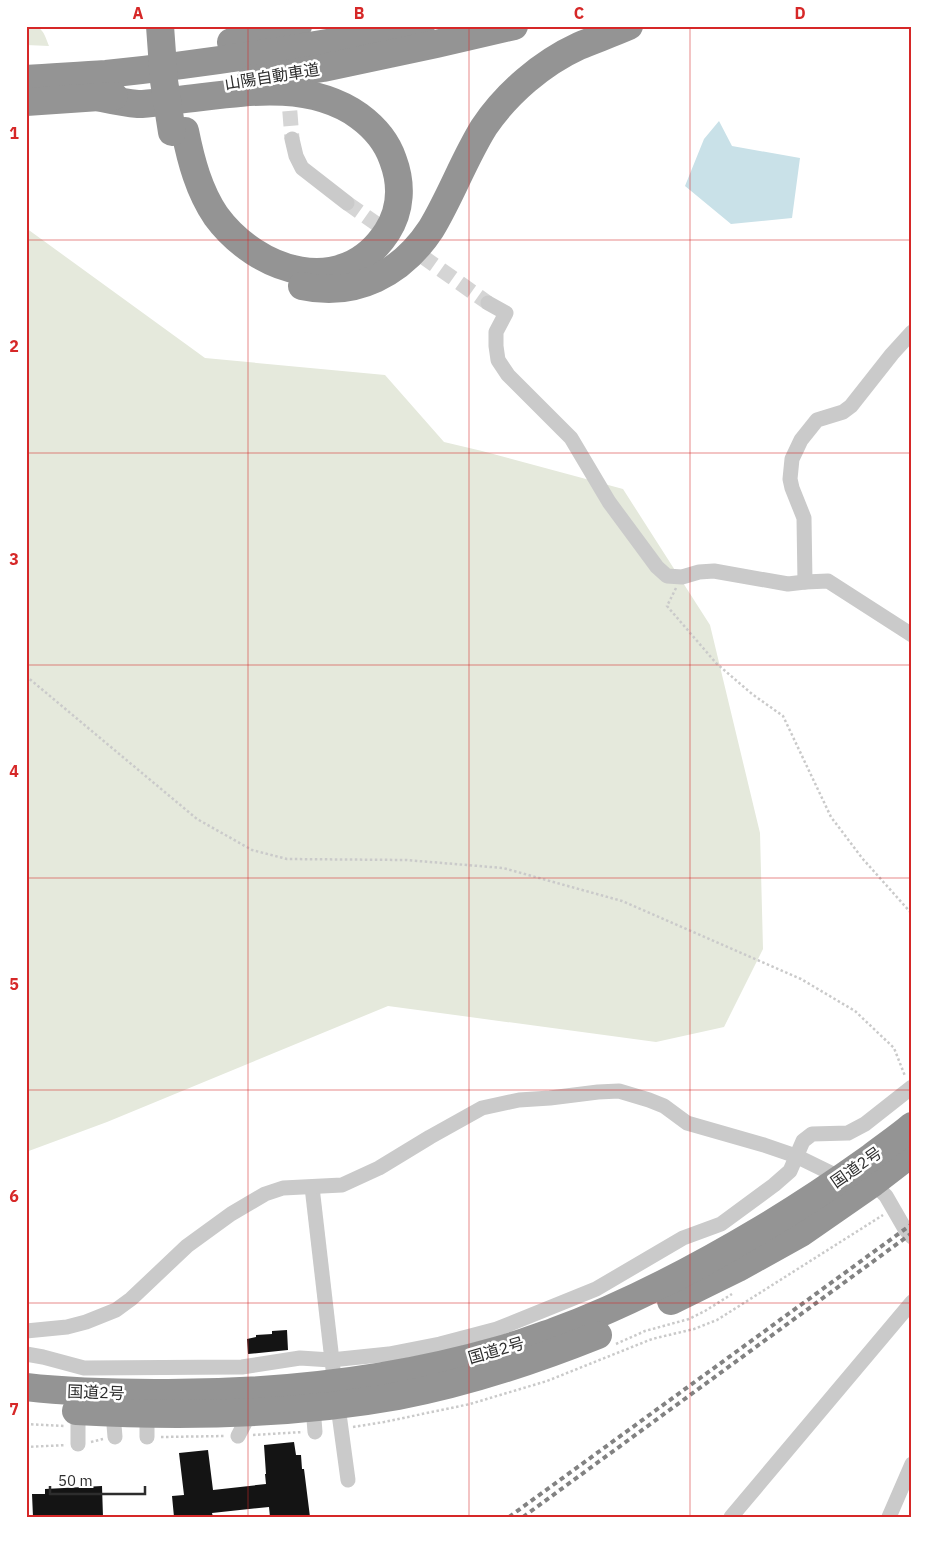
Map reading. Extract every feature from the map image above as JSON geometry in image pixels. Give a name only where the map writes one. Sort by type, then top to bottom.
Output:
[{"type":"highway","points":[[97,97],[139,104],[264,91],[304,94],[325,98],[353,111],[364,119],[383,139],[391,153],[398,178],[399,192],[394,218],[380,242],[360,260],[340,269],[323,272],[294,270],[271,262],[244,245],[216,215],[198,180],[189,150],[179,132],[164,81],[160,26]]},
{"type":"highway","points":[[173,26],[179,132],[176,153],[183,176],[198,211],[212,231],[237,256],[272,277],[307,288],[331,290],[376,280],[398,266],[423,242],[484,128],[500,107],[522,84],[539,70],[578,46],[629,26]]},
{"type":"highway","points":[[26,70],[141,58],[251,38],[298,26]]},
{"type":"highway","name":"山陽自動車道","points":[[26,79],[105,74],[207,62],[322,45],[421,26]]},
{"type":"highway","name":"山陽自動車道","points":[[26,102],[97,97],[220,84],[323,68],[514,26]]},
{"type":"highway","name":"国道2号","points":[[26,1406],[78,1411],[114,1425],[244,1424],[432,1367],[500,1350],[587,1319],[686,1273],[788,1214],[912,1126]]},
{"type":"highway","name":"国道2号","points":[[26,1387],[117,1393],[195,1393],[286,1388],[326,1398],[399,1396],[474,1379],[548,1354],[644,1315],[738,1268],[801,1233],[873,1183],[912,1153]]},
{"type":"street","points":[[292,138],[296,156],[302,168],[347,203]]},
{"type":"street","points":[[488,303],[506,313],[496,332],[498,360],[508,375],[571,438],[609,502],[657,567],[667,576],[682,576],[714,571],[788,584],[828,581],[912,635]]},
{"type":"street","points":[[805,582],[804,518],[790,479],[792,458],[801,440],[817,420],[843,412],[851,406],[912,332]]},
{"type":"street","points":[[326,1398],[389,1354],[440,1344],[497,1329],[596,1289],[683,1238],[720,1224],[774,1186],[790,1171],[803,1142],[812,1134],[848,1133],[866,1124],[911,1088]]},
{"type":"street","points":[[26,1331],[66,1327],[86,1322],[116,1310],[187,1246],[231,1214],[265,1194],[283,1188],[342,1185],[379,1168],[482,1108],[519,1100],[598,1092],[618,1092],[649,1100],[664,1106],[687,1123],[796,1156],[841,1178],[873,1183],[886,1196],[905,1229],[912,1237]]},
{"type":"street","points":[[312,1187],[326,1398],[348,1480]]},
{"type":"street","points":[[731,1517],[912,1302]]},
{"type":"street","points":[[26,1354],[84,1368],[242,1367],[300,1358]]},
{"type":"street","points":[[300,1358],[326,1398]]},
{"type":"street","points":[[286,1388],[300,1358]]},
{"type":"street","points":[[78,1411],[78,1444]]},
{"type":"street","points":[[889,1517],[910,1473]]},
{"type":"path","points":[[682,576],[667,606],[716,663],[752,694],[784,716],[831,817],[862,858],[912,914]]},
{"type":"path","points":[[26,676],[197,820],[252,850],[287,858],[406,860],[503,868],[622,901],[801,979],[855,1011],[894,1048],[911,1088]]},
{"type":"shaded area","points":[[26,26],[42,30],[49,46],[26,45]]},
{"type":"shaded area","points":[[26,228],[205,358],[385,375],[444,442],[623,489],[710,625],[760,833],[763,949],[724,1027],[656,1042],[388,1006],[107,1122],[26,1152]]},
{"type":"water","points":[[719,121],[732,146],[800,158],[792,218],[731,224],[685,186],[704,139]]},
{"type":"building","points":[[287,1330],[288,1350],[248,1354],[247,1339],[256,1337],[256,1335],[272,1334],[272,1331]]},
{"type":"building","points":[[294,1442],[296,1455],[301,1455],[302,1469],[304,1469],[310,1517],[270,1517],[269,1507],[212,1513],[213,1517],[174,1517],[172,1496],[184,1495],[179,1453],[208,1450],[213,1490],[266,1484],[264,1445]]},
{"type":"building","points":[[102,1486],[103,1517],[33,1517],[32,1494],[45,1494],[45,1489]]},
{"type":"tunnel","points":[[288,88],[292,139]]},
{"type":"tunnel","points":[[347,203],[488,303]]},
{"type":"railway","points":[[509,1517],[912,1224]]},
{"type":"railway","points":[[523,1517],[912,1233]]}]
